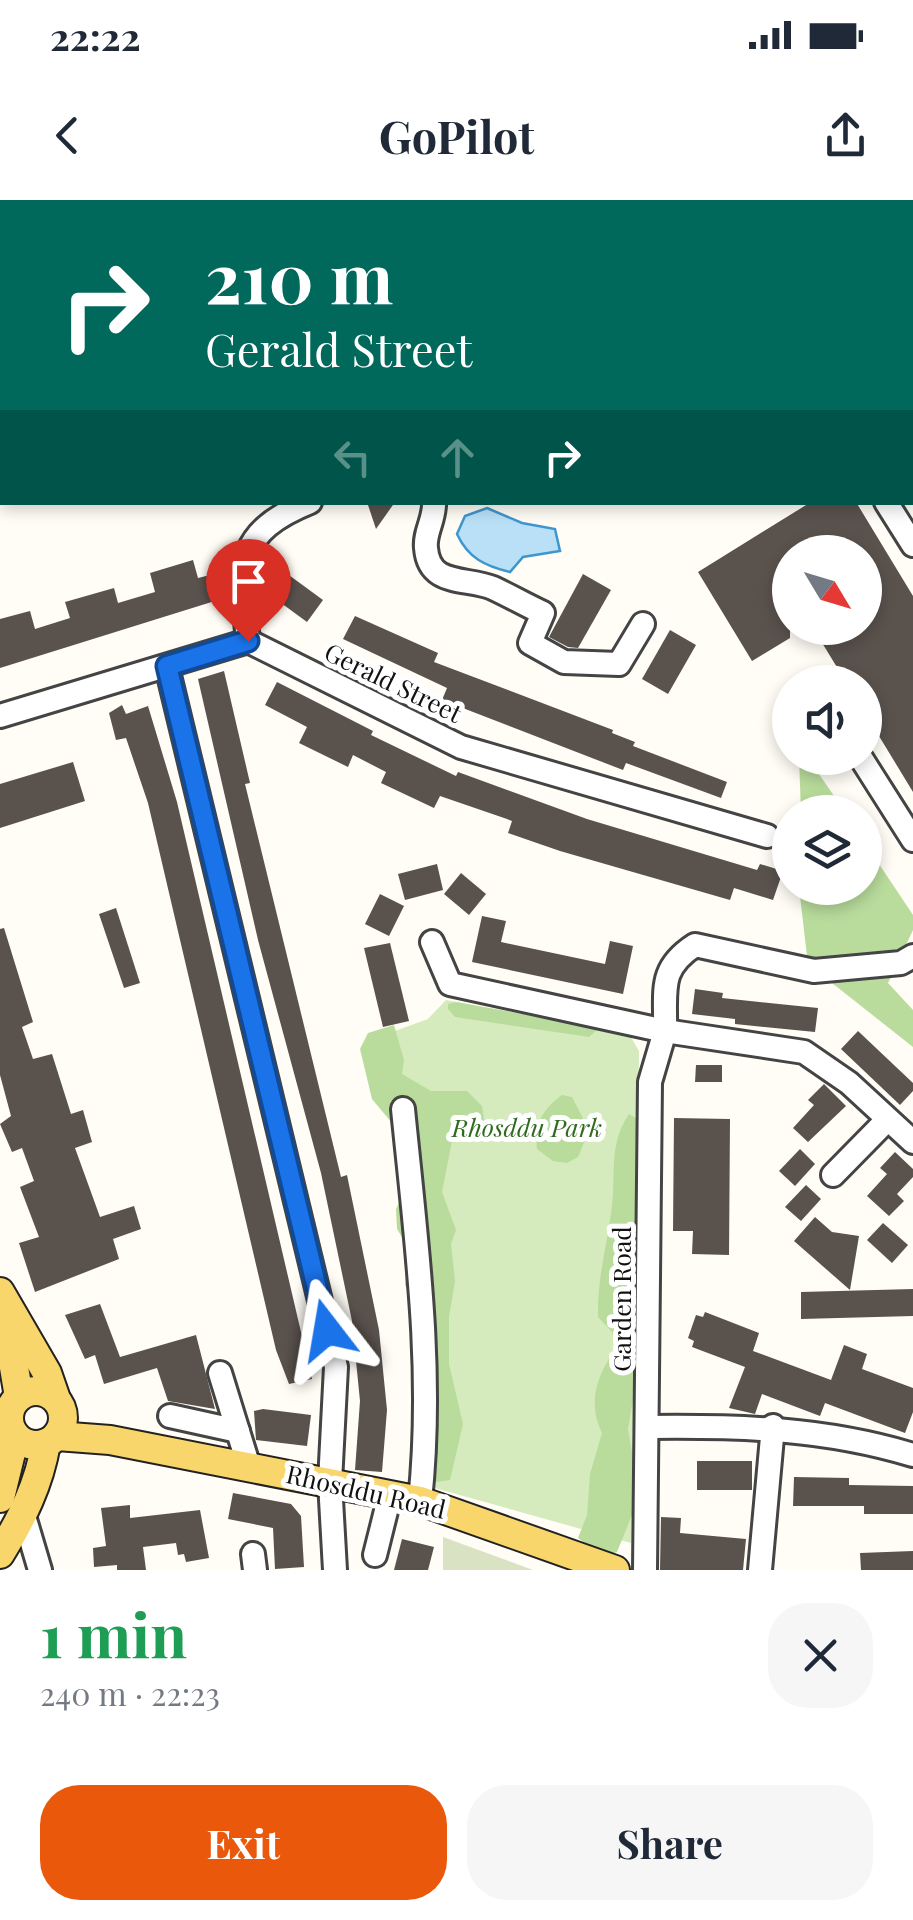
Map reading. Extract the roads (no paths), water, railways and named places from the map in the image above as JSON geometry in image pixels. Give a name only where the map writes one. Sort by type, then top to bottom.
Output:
[{"type":"main road","points":[[0,1498],[9,1412],[2,1311]]},
{"type":"main road","points":[[0,1554],[24,1516],[55,1422],[46,1372],[2,1311]]},
{"type":"main road","name":"Rhosddu Road","points":[[55,1422],[30,1445],[9,1412],[33,1391],[55,1422],[110,1440],[420,1502],[615,1570]]},
{"type":"street","points":[[0,716],[248,641],[241,566],[260,532],[305,505]]},
{"type":"street","points":[[434,505],[435,520],[425,543],[429,564],[444,578],[488,586],[543,613],[530,644],[564,662],[619,664],[644,624]]},
{"type":"street","points":[[888,505],[913,546]]},
{"type":"street","name":"Gerald Street","points":[[248,641],[461,747],[767,836]]},
{"type":"street","points":[[167,666],[336,1367],[330,1482],[335,1570]]},
{"type":"street","points":[[872,775],[913,840]]},
{"type":"street","points":[[432,942],[450,984],[666,1030],[804,1052],[849,1083],[913,1142]]},
{"type":"street","name":"Garden Road","points":[[645,1570],[650,1082],[666,1030],[666,976],[674,958],[695,945],[814,971],[900,962],[913,956]]},
{"type":"street","points":[[402,1109],[425,1328],[426,1446],[420,1502]]},
{"type":"street","points":[[834,1176],[887,1120]]},
{"type":"street","points":[[220,1374],[249,1467]]},
{"type":"street","points":[[170,1416],[238,1430]]},
{"type":"street","points":[[648,1426],[773,1426],[854,1437],[913,1455]]},
{"type":"street","points":[[760,1570],[773,1426]]},
{"type":"street","points":[[375,1555],[390,1495]]},
{"type":"street","points":[[24,1516],[40,1570]]},
{"type":"water","points":[[487,508],[522,523],[555,529],[560,551],[523,557],[510,572],[478,560],[457,534],[465,516]]},
{"type":"park label","name":"Rhosddu Park","points":[[527,1128]]}]
